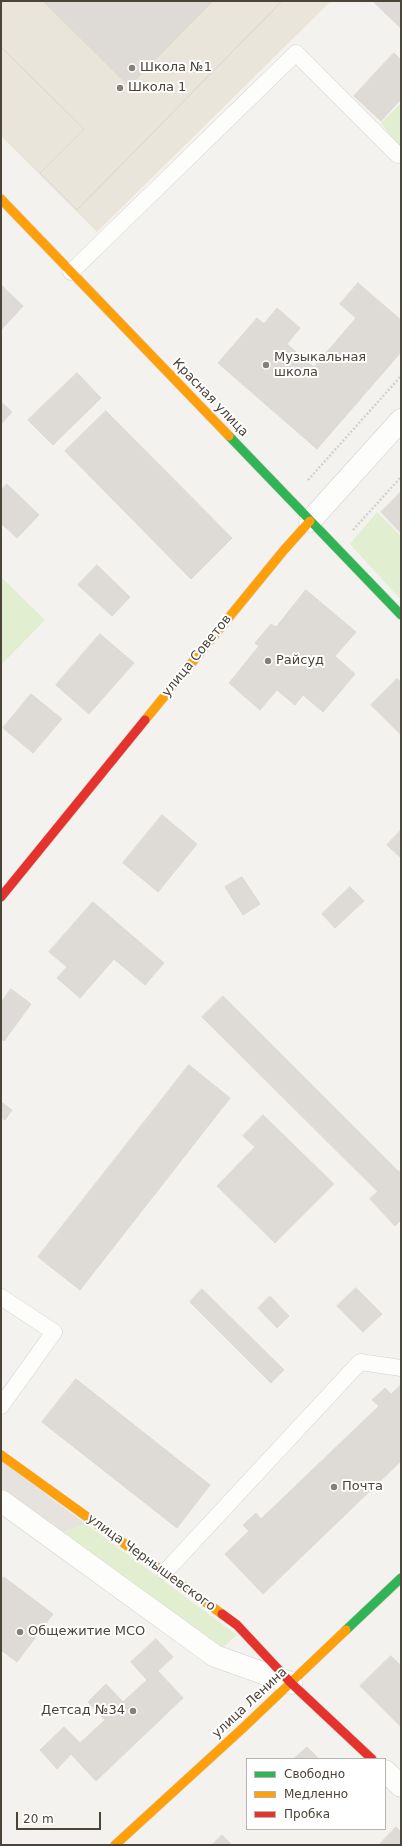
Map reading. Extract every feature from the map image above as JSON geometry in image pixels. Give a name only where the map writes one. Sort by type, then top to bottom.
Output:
[{"type":"street","name":"Красная улица","points":[[1,199],[401,615]]},
{"type":"street","name":"улица Советов","points":[[1,897],[284,550],[401,420]]},
{"type":"street","name":"улица Чернышевского","points":[[1,1455],[237,1625],[291,1683],[371,1758]]},
{"type":"street","name":"улица Чернышевского","points":[[1,1501],[215,1656],[291,1683]]},
{"type":"street","name":"улица Ленина","points":[[115,1845],[291,1683],[401,1578]]},
{"type":"street","points":[[386,1772],[401,1786]]},
{"type":"lane","points":[[71,272],[296,53],[398,155]]},
{"type":"lane","points":[[1,1297],[54,1332],[1,1406]]},
{"type":"lane","points":[[165,1572],[360,1362],[401,1368]]},
{"type":"path","points":[[291,500],[401,376]]},
{"type":"path","points":[[337,548],[401,477]]},
{"type":"shaded area","name":"Школа №1","points":[[1,1],[331,1],[97,232],[1,136]]},
{"type":"shaded area","points":[[1,1461],[86,1524],[61,1533],[1,1492]]},
{"type":"green space","points":[[401,103],[401,149],[381,123]]},
{"type":"green space","points":[[377,512],[401,536],[401,600],[350,544]]},
{"type":"green space","points":[[1,577],[45,620],[1,665]]},
{"type":"green space","points":[[86,1524],[237,1635],[221,1649],[61,1533]]},
{"type":"building","name":"Школа 1","points":[[1,1],[43,1],[129,86],[213,1],[282,1],[77,210],[40,173],[84,129],[1,47]]},
{"type":"building","name":"Школа №1","points":[[1,1],[282,1],[77,210],[40,173],[84,129],[1,47]]},
{"type":"building","points":[[373,1],[401,1],[401,28]]},
{"type":"building","points":[[394,53],[401,60],[401,99],[381,121],[354,96]]},
{"type":"building","name":"Музыкальная школа","points":[[358,283],[401,320],[401,352],[317,449],[218,363],[257,318],[264,324],[277,308],[300,328],[287,344],[314,367],[356,318],[340,304]]},
{"type":"building","points":[[1,285],[23,306],[1,330]]},
{"type":"building","points":[[77,373],[101,398],[53,445],[28,420]]},
{"type":"building","points":[[1,402],[12,412],[1,424]]},
{"type":"building","points":[[106,411],[232,538],[191,579],[65,451]]},
{"type":"building","points":[[7,484],[39,515],[17,538],[1,523],[1,490]]},
{"type":"building","points":[[401,492],[401,533],[381,512]]},
{"type":"building","points":[[97,565],[130,597],[112,616],[78,585]]},
{"type":"building","points":[[306,590],[356,632],[335,656],[355,674],[323,712],[303,695],[295,705],[277,690],[260,710],[229,683],[259,646],[255,643],[271,624],[276,627]]},
{"type":"building","points":[[100,634],[134,663],[89,714],[56,685]]},
{"type":"building","points":[[397,679],[401,682],[401,735],[371,705]]},
{"type":"building","points":[[31,694],[62,719],[33,753],[3,728]]},
{"type":"building","points":[[162,815],[197,844],[158,892],[123,863]]},
{"type":"building","points":[[401,830],[401,858],[387,845]]},
{"type":"building","points":[[242,877],[260,904],[243,915],[225,887]]},
{"type":"building","points":[[350,887],[364,901],[335,928],[322,914]]},
{"type":"building","points":[[93,902],[164,963],[145,985],[114,959],[80,998],[57,978],[67,967],[49,952]]},
{"type":"building","points":[[11,989],[31,1004],[4,1041],[1,1039],[1,1003]]},
{"type":"building","points":[[223,996],[399,1172],[378,1192],[202,1017]]},
{"type":"building","points":[[189,1065],[230,1098],[80,1290],[38,1257]]},
{"type":"building","points":[[1,1102],[12,1110],[5,1120],[1,1117]]},
{"type":"building","points":[[263,1115],[334,1184],[275,1243],[217,1186],[255,1147],[243,1136]]},
{"type":"building","points":[[401,1170],[401,1220],[395,1226],[370,1199]]},
{"type":"building","points":[[356,1288],[382,1314],[363,1332],[337,1306]]},
{"type":"building","points":[[202,1289],[284,1370],[271,1383],[190,1302]]},
{"type":"building","points":[[270,1296],[289,1316],[277,1328],[258,1308]]},
{"type":"building","points":[[76,1379],[210,1485],[177,1528],[42,1422]]},
{"type":"building","name":"Почта","points":[[401,1385],[401,1461],[263,1594],[225,1554],[249,1531],[243,1525],[256,1513],[261,1519],[379,1406],[372,1400],[385,1388],[391,1394]]},
{"type":"building","name":"Общежитие МСО","points":[[4,1577],[53,1614],[17,1662],[1,1650],[1,1581]]},
{"type":"building","name":"Детсад №34","points":[[156,1639],[173,1657],[158,1671],[183,1698],[96,1781],[71,1754],[57,1769],[40,1750],[64,1727],[80,1743],[105,1720],[88,1702],[106,1684],[123,1702],[147,1680],[131,1662]]},
{"type":"building","points":[[391,1656],[401,1666],[401,1727],[360,1686]]},
{"type":"building","points":[[307,1747],[318,1758],[295,1758]]},
{"type":"building","points":[[396,1827],[401,1832],[401,1845],[379,1845]]},
{"type":"building","points":[[222,1835],[232,1845],[212,1845]]},
{"type":"traffic: fast","points":[[229,436],[401,615]]},
{"type":"traffic: fast","points":[[346,1630],[401,1578]]},
{"type":"traffic: slow","points":[[1,199],[229,436]]},
{"type":"traffic: slow","points":[[145,720],[284,550],[310,521]]},
{"type":"traffic: slow","points":[[1,1455],[222,1614]]},
{"type":"traffic: slow","points":[[115,1845],[243,1728],[346,1630]]},
{"type":"traffic: jam","points":[[1,897],[145,720]]},
{"type":"traffic: jam","points":[[222,1614],[237,1625],[291,1683],[371,1758]]},
{"type":"place","name":"Школа №1","points":[[132,68]]},
{"type":"place","name":"Школа 1","points":[[120,88]]},
{"type":"place","name":"Музыкальная школа","points":[[266,365]]},
{"type":"place","name":"Райсуд","points":[[268,661]]},
{"type":"place","name":"Почта","points":[[334,1487]]},
{"type":"place","name":"Общежитие МСО","points":[[20,1632]]},
{"type":"place","name":"Детсад №34","points":[[133,1711]]}]
